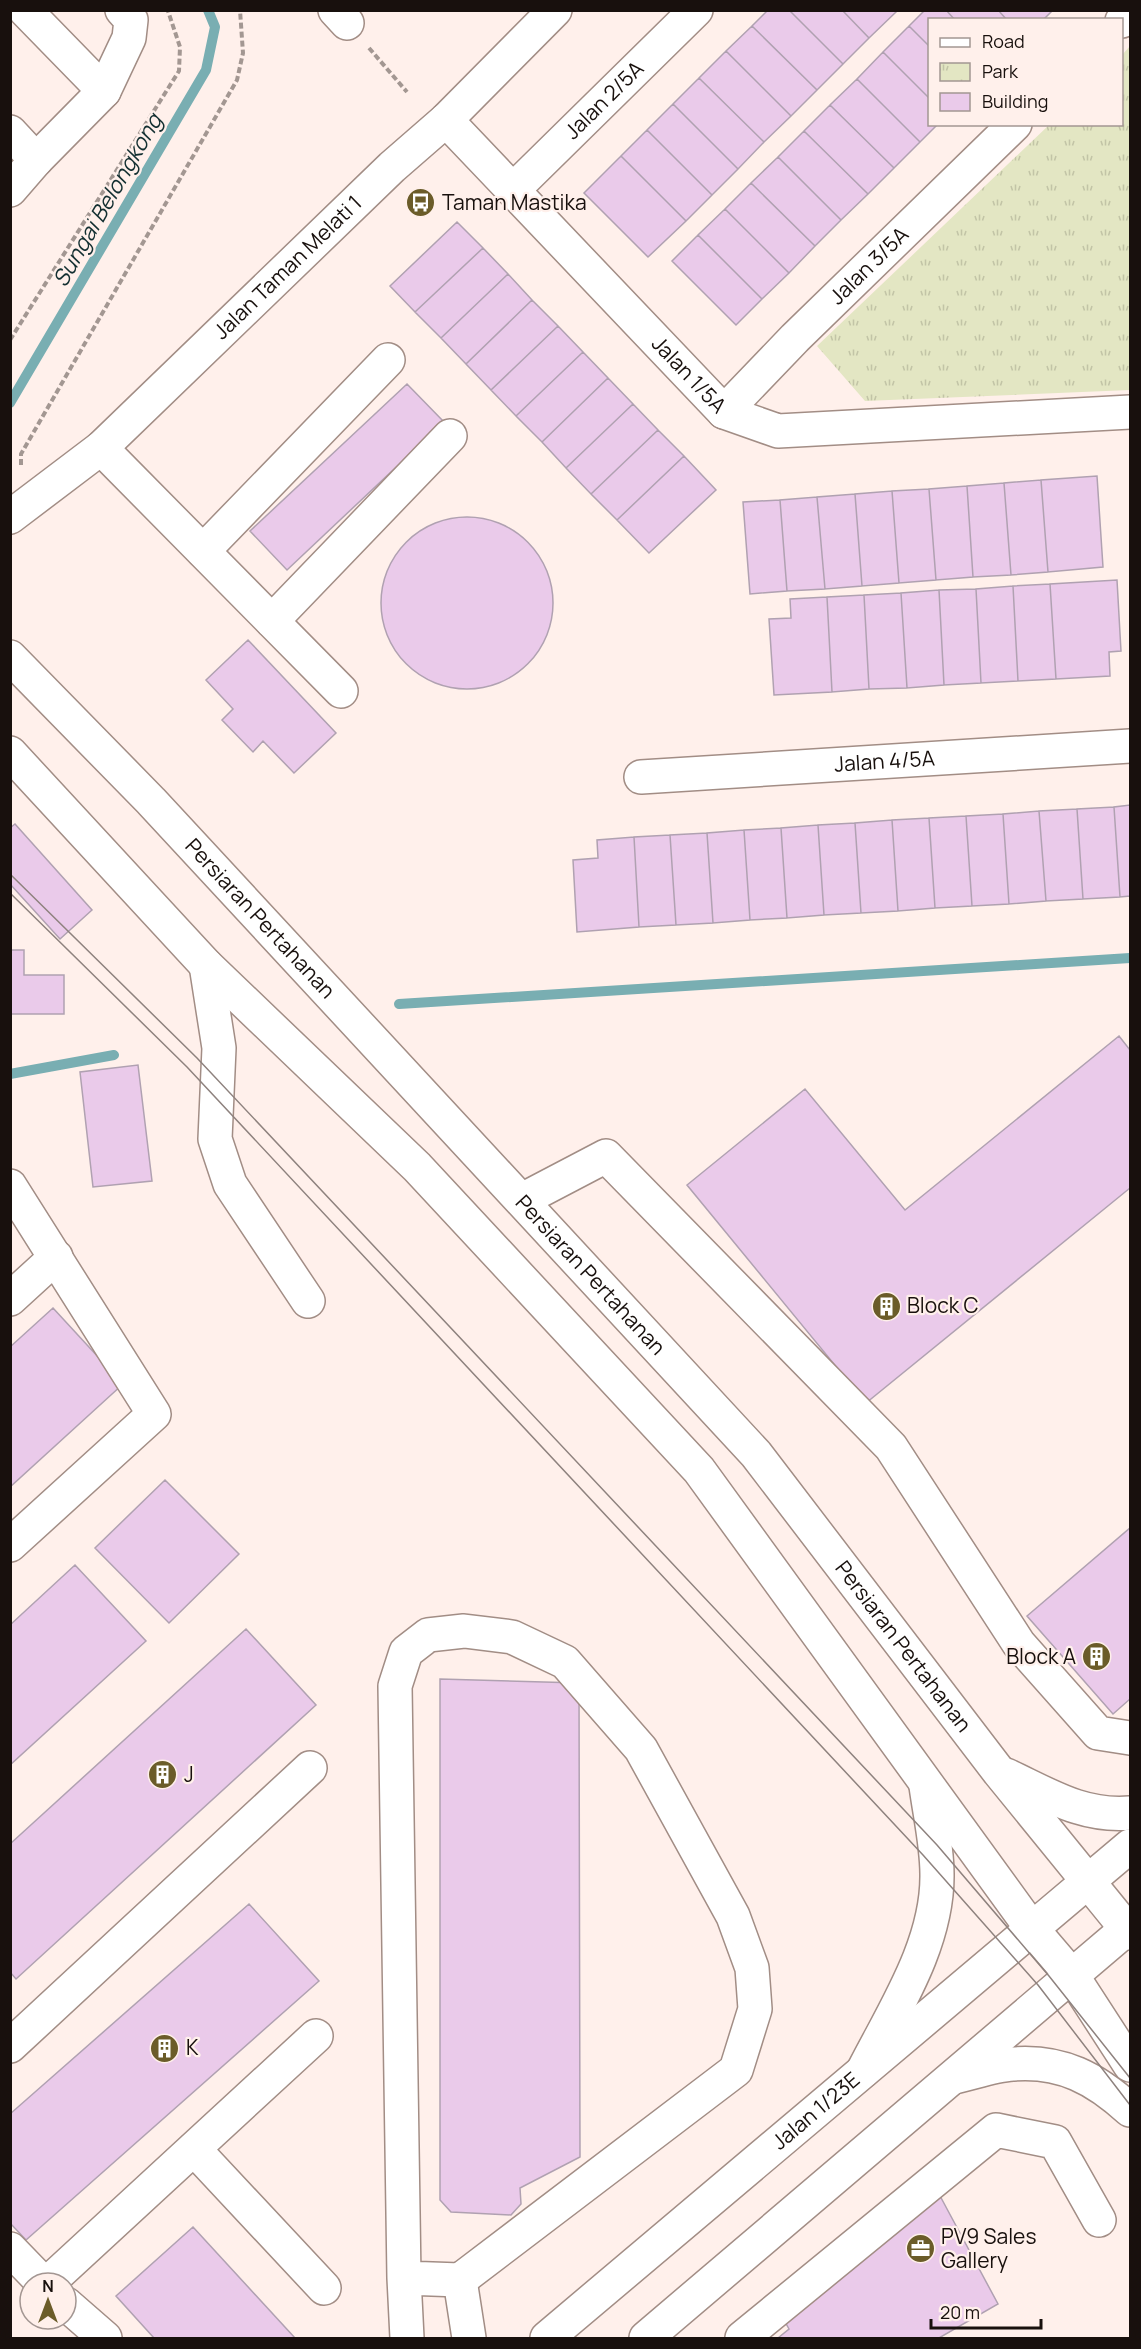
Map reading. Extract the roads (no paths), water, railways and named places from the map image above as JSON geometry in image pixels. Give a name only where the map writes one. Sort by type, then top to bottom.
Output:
[{"type":"street","points":[[25,10],[104,91]]},
{"type":"street","points":[[10,190],[36,160],[104,91],[129,38],[130,20],[122,10]]},
{"type":"street","name":"Jalan Taman Melati 1","points":[[10,517],[101,448],[384,176],[446,120],[555,10]]},
{"type":"street","name":"Jalan 2/5A","points":[[513,190],[696,10]]},
{"type":"street","name":"Jalan 1/5A","points":[[446,120],[724,412],[778,431],[1131,412]]},
{"type":"street","name":"Jalan 3/5A","points":[[724,412],[795,338],[1013,126]]},
{"type":"street","points":[[10,132],[36,160]]},
{"type":"street","points":[[203,551],[388,360]]},
{"type":"street","points":[[272,621],[450,436]]},
{"type":"street","points":[[101,448],[341,691]]},
{"type":"street","name":"Persiaran Pertahanan","points":[[10,657],[151,801],[756,1454],[999,1772],[1087,1882],[1130,1929]]},
{"type":"street","name":"Jalan 4/5A","points":[[640,777],[1131,746]]},
{"type":"street","points":[[10,753],[206,965],[417,1167],[699,1470],[1032,1929],[1073,1977],[1131,2065]]},
{"type":"street","points":[[206,965],[219,1048],[215,1139],[230,1184],[308,1301]]},
{"type":"street","points":[[522,1200],[606,1156],[891,1447],[1019,1644],[1098,1733],[1131,1738]]},
{"type":"street","points":[[10,1186],[154,1414],[10,1545]]},
{"type":"street","points":[[10,1299],[56,1257]]},
{"type":"street","points":[[404,2278],[460,2280],[736,2070],[755,2009],[752,1968],[734,1916],[640,1749],[565,1662],[512,1637],[464,1631],[428,1635],[406,1652],[395,1686],[404,2278],[407,2338]]},
{"type":"street","points":[[10,2046],[310,1768]]},
{"type":"street","points":[[999,1772],[1079,1809],[1115,1814],[1131,1813]]},
{"type":"street","points":[[863,2071],[909,1982],[931,1927],[938,1874],[925,1783]]},
{"type":"street","name":"Jalan 1/23E","points":[[547,2338],[1131,1846]]},
{"type":"street","points":[[646,2338],[1130,1929]]},
{"type":"street","points":[[61,2271],[316,2036]]},
{"type":"street","points":[[954,2077],[1013,2064],[1049,2066],[1080,2074],[1106,2087],[1131,2110]]},
{"type":"street","points":[[742,2338],[996,2130],[1055,2142],[1099,2220]]},
{"type":"street","points":[[194,2149],[324,2288]]},
{"type":"street","points":[[10,2249],[31,2271]]},
{"type":"street","points":[[460,2280],[470,2338]]},
{"type":"street","points":[[78,2314],[105,2338]]},
{"type":"waterway","name":"Sungai Belongkong","points":[[10,403],[206,70],[215,27],[208,10]]},
{"type":"waterway","points":[[399,1004],[1130,958]]},
{"type":"waterway","points":[[10,1074],[114,1055]]},
{"type":"tram line","points":[[10,874],[197,1058],[937,1845],[1049,1976],[1130,2078]]},
{"type":"tram line","points":[[10,893],[187,1067],[923,1855],[1038,1985],[1130,2105]]},
{"type":"place","name":"Taman Mastika","points":[[421,203]]},
{"type":"place","name":"Block C","points":[[886,1306]]},
{"type":"place","name":"Block A","points":[[1097,1657]]},
{"type":"place","name":"J","points":[[163,1775]]},
{"type":"place","name":"K","points":[[165,2048]]},
{"type":"place","name":"PV9 Sales Gallery","points":[[920,2249]]}]
